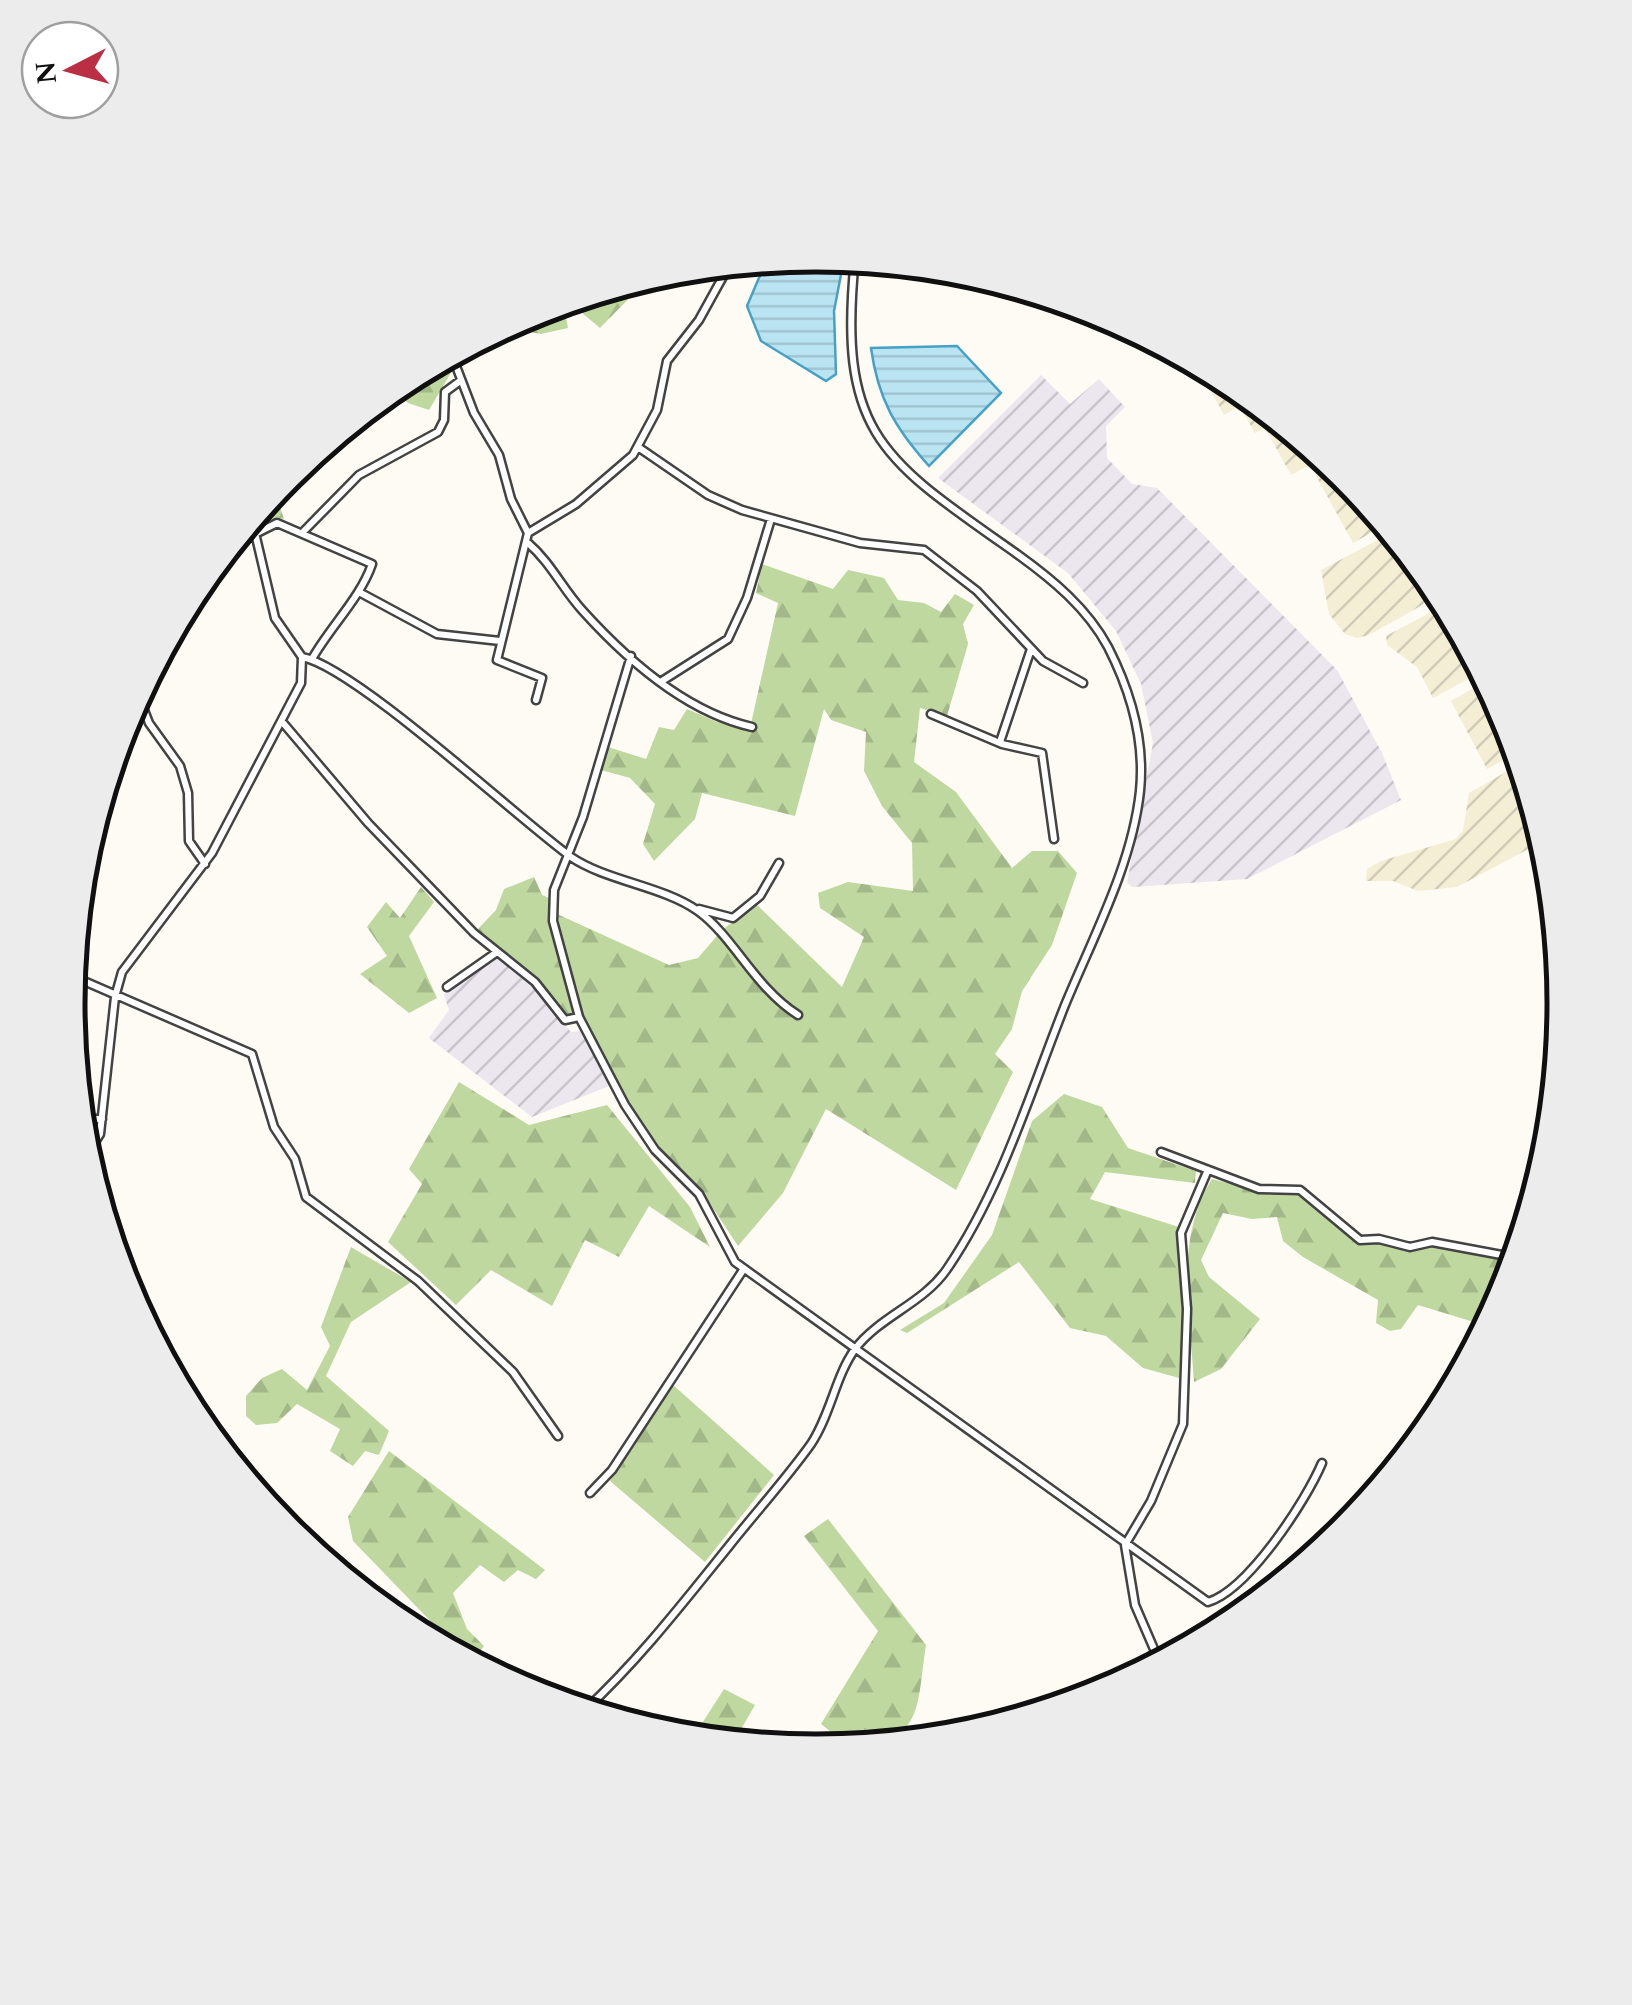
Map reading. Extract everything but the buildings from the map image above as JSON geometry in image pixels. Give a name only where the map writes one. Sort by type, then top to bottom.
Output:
[{"type":"street","points":[[595,1699],[650,1643],[810,1445],[855,1349],[935,1285],[974,1222],[1121,868],[1134,827],[1141,764],[1129,696],[1094,625],[1054,582],[917,483],[873,428],[860,398],[850,355],[854,273]]},
{"type":"street","points":[[528,534],[576,504],[638,448],[657,410],[668,361],[700,320],[723,278]]},
{"type":"street","points":[[455,367],[499,454],[515,510],[528,534],[500,641],[500,664],[542,678],[536,700]]},
{"type":"street","points":[[303,532],[359,474],[438,432],[444,420],[445,392],[460,381]]},
{"type":"street","points":[[638,448],[708,494],[771,519],[881,547],[920,547],[978,591],[1050,667],[1083,683]]},
{"type":"street","points":[[662,680],[728,639],[747,598],[771,519]]},
{"type":"street","points":[[98,1138],[115,997],[128,960],[156,932],[206,864],[284,724],[301,684],[302,658],[275,618],[256,534],[277,524],[372,564],[360,592],[333,621],[312,659]]},
{"type":"street","points":[[528,543],[556,571],[584,612],[631,656],[704,713],[752,727]]},
{"type":"street","points":[[360,592],[437,634],[500,641]]},
{"type":"street","points":[[1000,742],[1031,649]]},
{"type":"street","points":[[631,656],[583,817],[566,850],[552,909],[578,1017],[630,1115],[655,1150],[699,1194],[735,1262],[1210,1605],[1240,1582],[1265,1551],[1322,1463]]},
{"type":"street","points":[[302,658],[312,659],[359,689],[566,850],[696,908],[733,918],[760,896],[779,863]]},
{"type":"street","points":[[145,713],[180,766],[188,793],[189,841],[206,864]]},
{"type":"street","points":[[931,714],[1045,756],[1054,839]]},
{"type":"street","points":[[284,724],[368,823],[496,952],[535,982],[566,1020],[578,1017]]},
{"type":"street","points":[[696,908],[718,928],[756,978],[798,1015]]},
{"type":"street","points":[[447,987],[496,952]]},
{"type":"street","points":[[86,983],[252,1054],[274,1128],[295,1159],[306,1196],[418,1281],[512,1372],[558,1436]]},
{"type":"street","points":[[95,1119],[102,1119]]},
{"type":"street","points":[[1161,1152],[1259,1189],[1300,1190],[1360,1240],[1378,1239],[1410,1247],[1432,1242],[1501,1255]]},
{"type":"street","points":[[1154,1650],[1135,1605],[1124,1544],[1151,1501],[1183,1424],[1187,1308],[1180,1244],[1206,1172]]},
{"type":"street","points":[[590,1493],[612,1470],[744,1270]]},
{"type":"shaded area","points":[[1041,375],[1070,404],[1099,379],[1125,407],[1106,426],[1107,458],[1132,484],[1157,488],[1337,670],[1382,753],[1401,800],[1247,879],[1133,887],[1127,883],[1153,743],[1141,684],[1116,631],[1068,573],[938,478]]},
{"type":"shaded area","points":[[1208,386],[1238,407],[1224,415]]},
{"type":"shaded area","points":[[1244,414],[1261,423],[1310,465],[1291,475],[1265,428],[1255,433]]},
{"type":"shaded area","points":[[1318,472],[1333,486],[1374,531],[1353,543],[1315,474]]},
{"type":"shaded area","points":[[1381,539],[1428,602],[1357,638],[1345,634],[1329,614],[1321,570]]},
{"type":"shaded area","points":[[1433,611],[1471,677],[1433,698],[1417,667],[1387,645],[1386,636]]},
{"type":"shaded area","points":[[1475,687],[1505,760],[1487,769],[1451,701]]},
{"type":"shaded area","points":[[1509,770],[1530,848],[1457,887],[1418,891],[1393,881],[1366,881],[1367,869],[1381,861],[1456,839],[1463,830],[1469,793]]},
{"type":"shaded area","points":[[495,955],[535,990],[571,1032],[583,1031],[591,1040],[609,1086],[532,1117],[429,1038],[449,1010],[444,994]]},
{"type":"green space","points":[[633,295],[600,328],[579,311]]},
{"type":"green space","points":[[566,316],[568,328],[541,334],[526,331]]},
{"type":"green space","points":[[451,369],[429,410],[404,399]]},
{"type":"green space","points":[[280,506],[284,519],[264,524]]},
{"type":"green space","points":[[762,564],[833,589],[848,570],[884,578],[898,600],[924,603],[941,612],[955,594],[974,605],[963,624],[968,644],[947,716],[920,708],[914,762],[956,792],[1012,868],[1032,851],[1058,851],[1077,873],[1052,945],[1022,991],[1012,1029],[995,1054],[1013,1072],[956,1190],[826,1109],[783,1193],[738,1246],[703,1193],[665,1156],[628,1101],[578,1004],[557,914],[669,965],[698,958],[722,930],[756,904],[842,987],[864,937],[820,908],[818,893],[848,882],[913,891],[912,843],[882,806],[864,771],[866,732],[831,720],[824,709],[795,816],[702,793],[695,819],[654,861],[643,844],[655,804],[630,778],[601,770],[608,747],[646,759],[659,727],[674,730],[687,709],[717,722],[750,728],[778,603],[756,593]]},
{"type":"green space","points":[[534,877],[542,895],[549,898],[550,924],[575,1014],[567,1016],[531,973],[477,930],[496,910],[504,889]]},
{"type":"green space","points":[[421,887],[434,902],[409,936],[437,998],[409,1013],[360,974],[387,956],[367,927],[386,902],[400,918]]},
{"type":"green space","points":[[459,1082],[529,1125],[607,1105],[690,1207],[710,1247],[649,1206],[619,1257],[585,1240],[552,1306],[491,1270],[456,1305],[388,1242],[422,1184],[409,1169]]},
{"type":"green space","points":[[1064,1094],[1102,1107],[1128,1148],[1196,1171],[1195,1183],[1105,1172],[1090,1199],[1179,1227],[1184,1312],[1179,1378],[1143,1368],[1106,1336],[1070,1328],[1019,1262],[907,1333],[900,1330],[944,1303],[992,1235],[1032,1121]]},
{"type":"green space","points":[[1212,1179],[1261,1192],[1300,1195],[1357,1243],[1441,1247],[1500,1259],[1474,1322],[1418,1305],[1401,1329],[1390,1331],[1376,1323],[1378,1300],[1303,1257],[1283,1241],[1277,1217],[1252,1219],[1223,1213],[1201,1260],[1209,1277],[1260,1319],[1221,1369],[1194,1382],[1187,1278],[1200,1202]]},
{"type":"green space","points":[[351,1247],[411,1282],[351,1322],[326,1376],[389,1431],[379,1455],[365,1451],[353,1466],[330,1451],[340,1429],[297,1404],[277,1423],[256,1425],[246,1416],[246,1396],[262,1378],[282,1369],[307,1390],[330,1346],[321,1327]]},
{"type":"green space","points":[[672,1384],[774,1475],[705,1562],[610,1481]]},
{"type":"green space","points":[[389,1451],[545,1570],[536,1579],[518,1570],[504,1582],[480,1565],[453,1593],[467,1629],[484,1646],[480,1651],[436,1627],[353,1541],[348,1517]]},
{"type":"green space","points":[[828,1519],[926,1645],[917,1703],[906,1728],[833,1733],[821,1724],[878,1631],[804,1536]]},
{"type":"green space","points":[[724,1689],[755,1705],[741,1729],[702,1724]]},
{"type":"water","points":[[841,273],[834,311],[836,374],[826,381],[761,341],[747,306],[761,274]]},
{"type":"water","points":[[957,346],[1001,393],[929,466],[890,412],[878,383],[871,348]]}]
